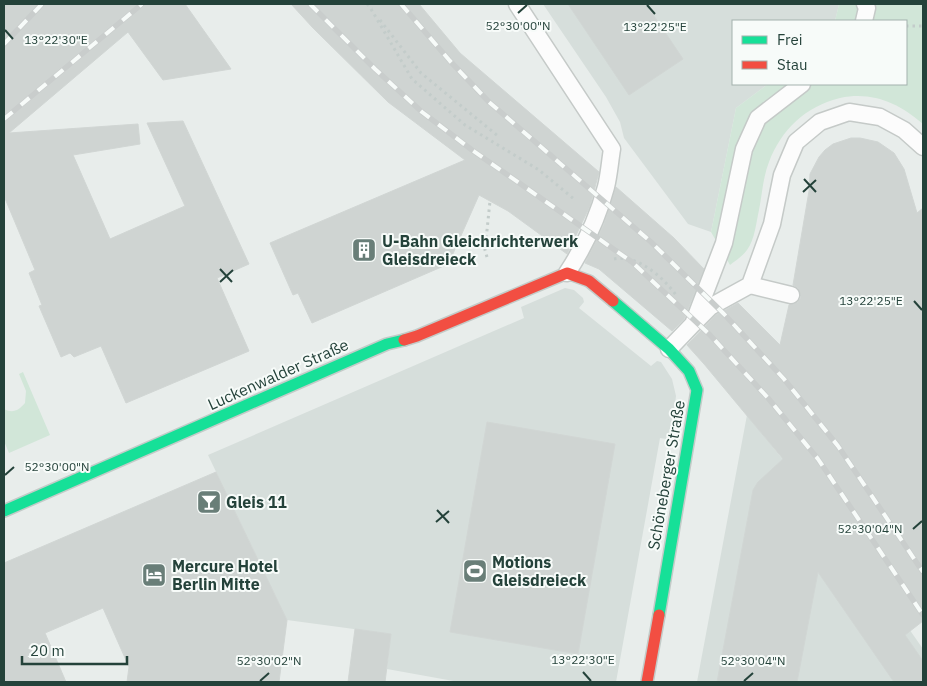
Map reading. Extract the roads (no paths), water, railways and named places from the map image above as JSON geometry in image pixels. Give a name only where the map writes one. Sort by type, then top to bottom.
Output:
[{"type":"street","name":"Schöneberger Straße","points":[[567,273],[589,281],[670,349],[689,371],[697,390],[647,682]]},
{"type":"street","name":"Luckenwalder Straße","points":[[4,511],[388,344],[417,336],[567,273]]},
{"type":"lane","points":[[517,4],[612,148],[606,187],[596,217],[580,253],[567,273]]},
{"type":"lane","points":[[864,20],[866,4]]},
{"type":"lane","points":[[693,324],[724,243],[744,149],[754,126],[758,118],[801,85]]},
{"type":"lane","points":[[670,349],[710,307],[750,285],[772,224],[782,175],[796,142],[820,122],[849,112],[880,117],[904,130],[923,147]]},
{"type":"lane","points":[[750,285],[791,295]]},
{"type":"railway","points":[[4,44],[42,4]]},
{"type":"railway","points":[[4,119],[142,4]]},
{"type":"railway","points":[[310,4],[375,69],[422,112],[472,150],[632,262],[710,335],[768,398],[818,459],[923,615]]},
{"type":"railway","points":[[401,4],[450,61],[489,102],[651,242],[724,314],[784,379],[838,446],[923,572]]},
{"type":"place","name":"U-Bahn Gleichrichterwerk Gleisdreieck","points":[[364,250]]},
{"type":"place","name":"Gleis 11","points":[[209,502]]},
{"type":"place","name":"Motions Gleisdreieck","points":[[475,571]]},
{"type":"place","name":"Mercure Hotel Berlin Mitte","points":[[154,575]]}]
